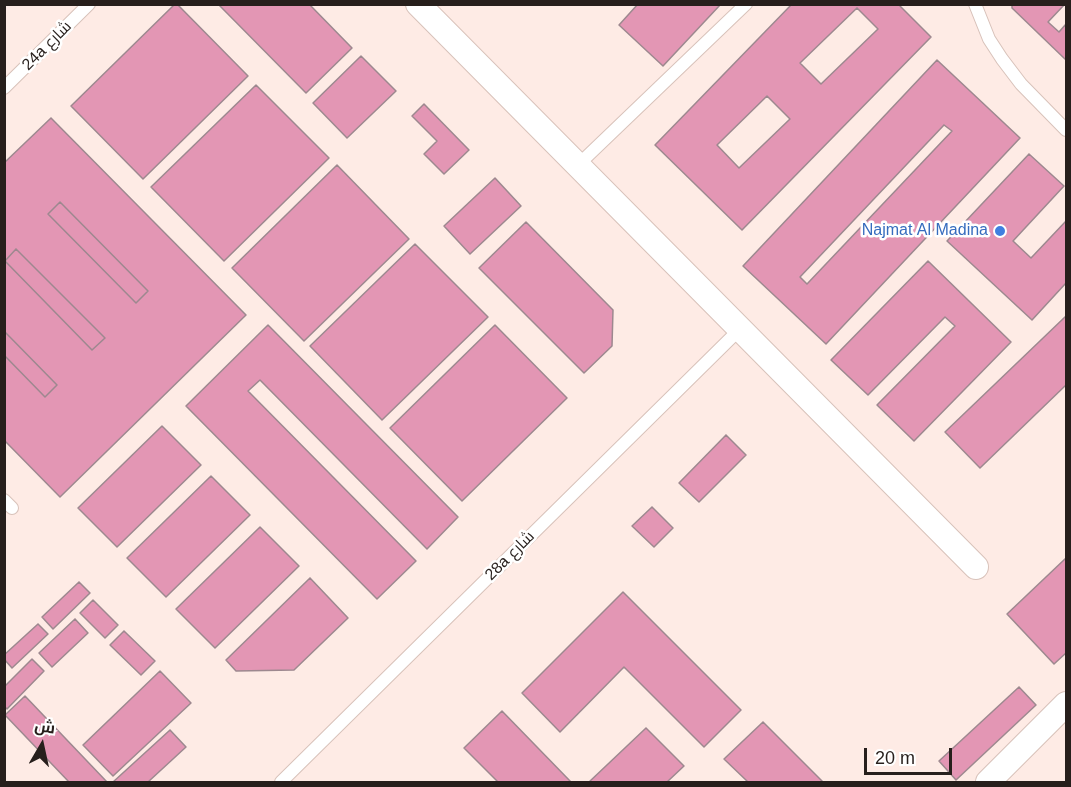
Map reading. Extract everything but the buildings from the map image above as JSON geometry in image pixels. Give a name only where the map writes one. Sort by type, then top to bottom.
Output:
[{"type":"street","points":[[418,4],[976,567]]},
{"type":"street","points":[[988,783],[1066,704]]},
{"type":"lane","name":"24a شارع","points":[[4,88],[89,4]]},
{"type":"lane","points":[[577,166],[746,4]]},
{"type":"lane","points":[[975,4],[989,39],[1002,59],[1021,84],[1066,130]]},
{"type":"lane","name":"28a شارع","points":[[281,783],[740,329]]},
{"type":"place","name":"Najmat Al Madina","points":[[1000,231]]}]
